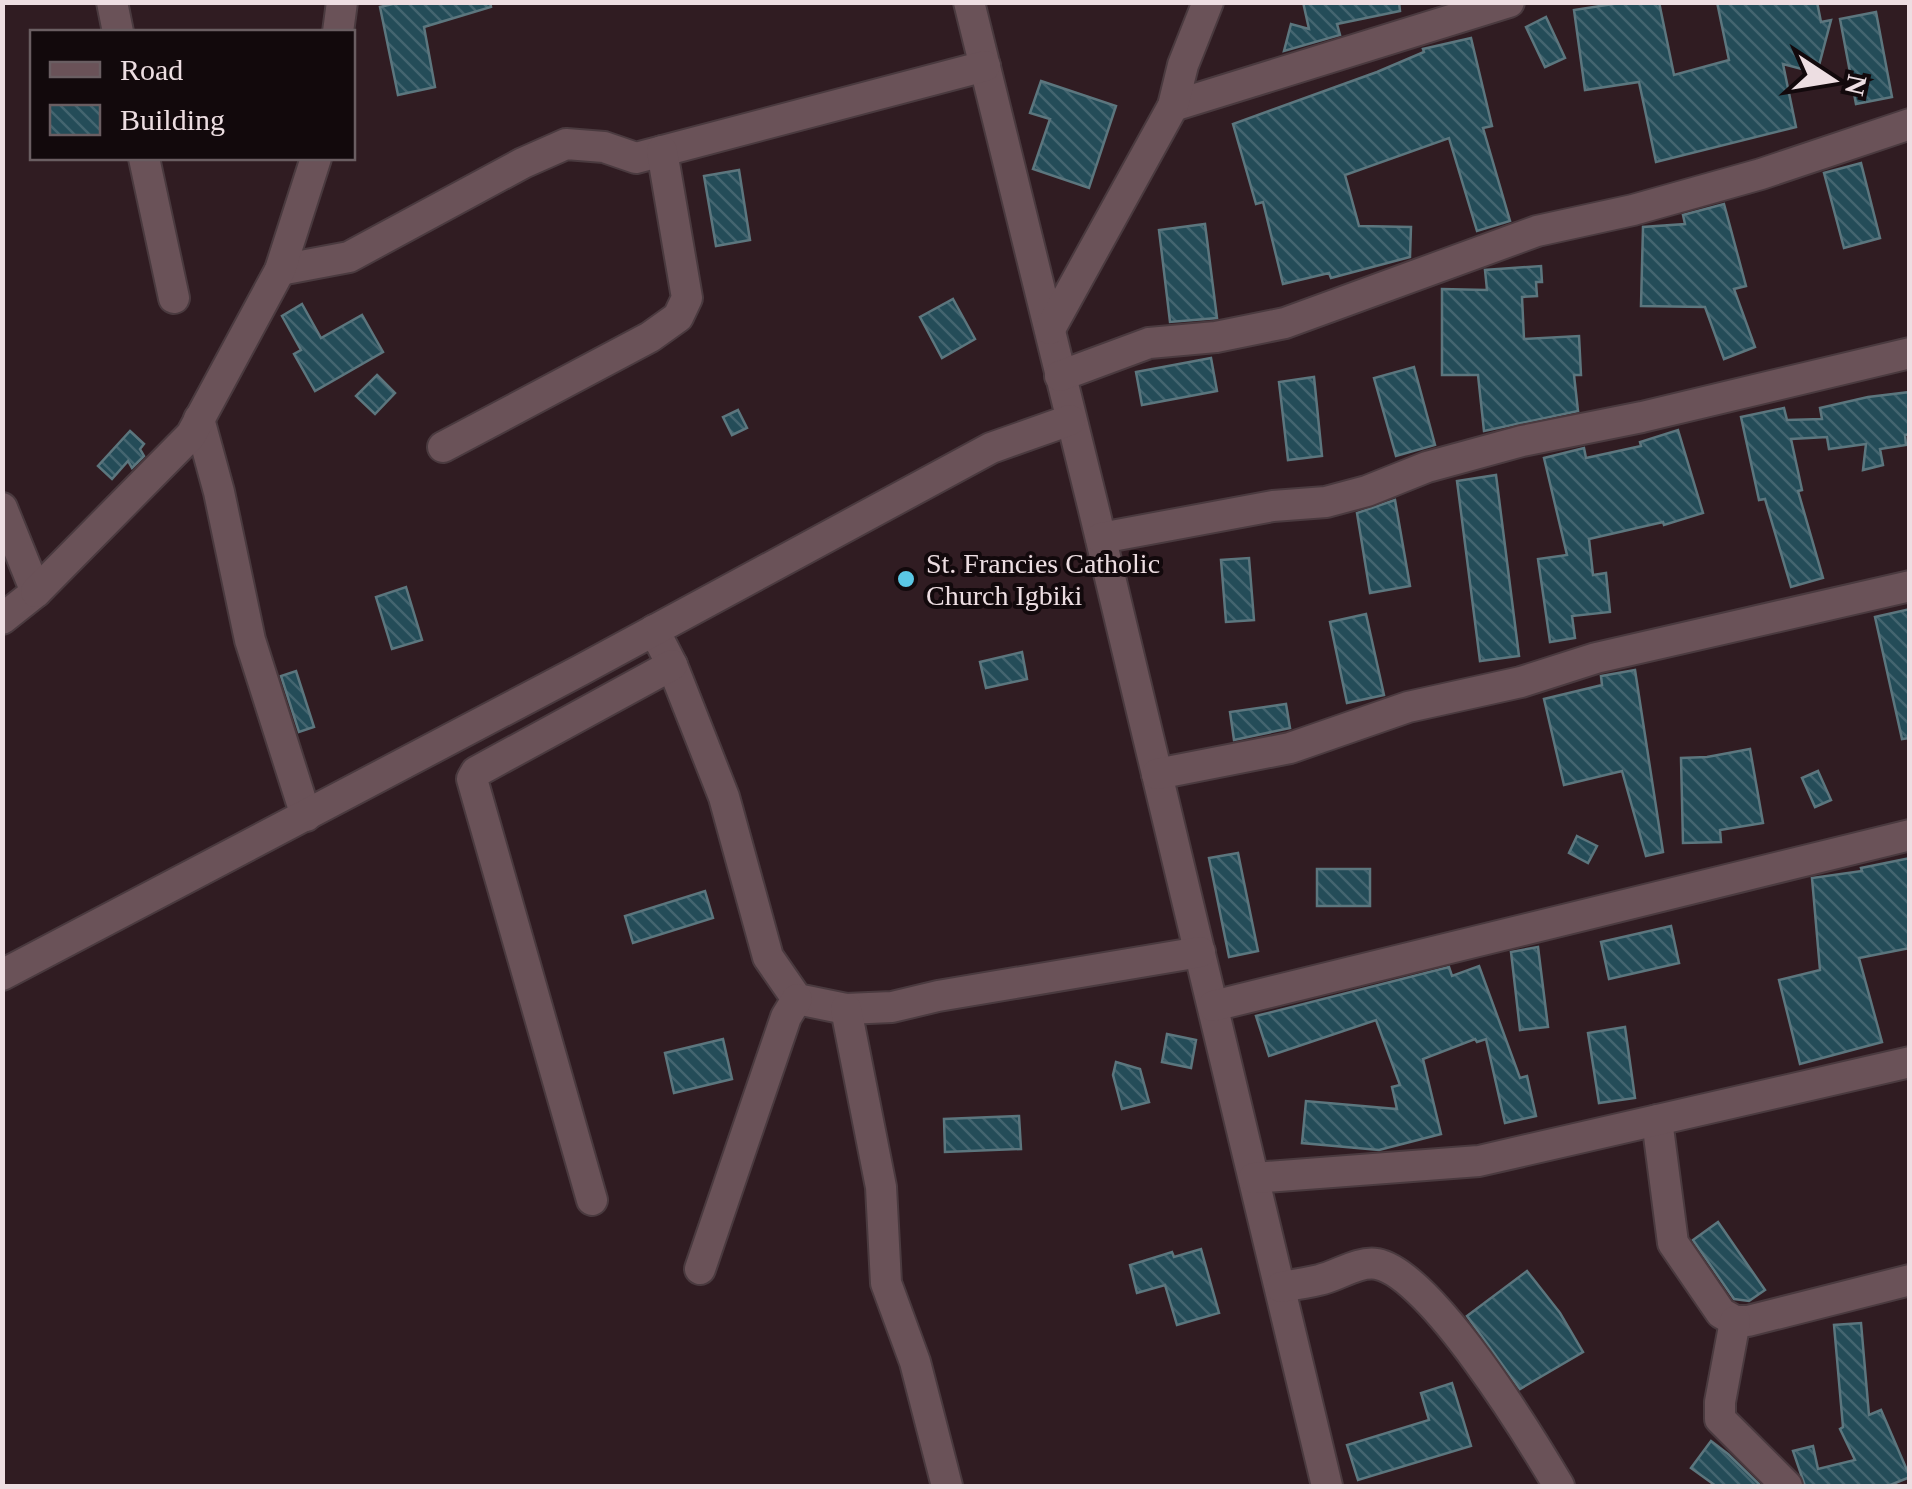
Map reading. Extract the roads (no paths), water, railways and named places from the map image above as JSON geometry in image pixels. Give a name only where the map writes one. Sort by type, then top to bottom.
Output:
[{"type":"street","points":[[112,2],[118,30]]},
{"type":"street","points":[[338,30],[342,2]]},
{"type":"street","points":[[969,2],[1327,1486]]},
{"type":"street","points":[[1050,329],[1173,106],[1183,65],[1208,2]]},
{"type":"street","points":[[1173,106],[1508,2]]},
{"type":"street","points":[[280,270],[349,256],[566,144],[604,147],[636,158],[985,66]]},
{"type":"street","points":[[1060,376],[1149,343],[1216,337],[1285,324],[1538,231],[1633,210],[1761,174],[1910,124]]},
{"type":"street","points":[[443,447],[650,337],[678,317],[687,298],[662,151]]},
{"type":"street","points":[[144,160],[174,298]]},
{"type":"street","points":[[2,620],[36,592],[192,435],[280,270],[315,160]]},
{"type":"street","points":[[1101,538],[1273,506],[1326,502],[1368,491],[1427,467],[1522,442],[1910,353]]},
{"type":"street","points":[[199,420],[220,492],[250,640],[306,816]]},
{"type":"street","points":[[2,975],[991,448],[1070,420]]},
{"type":"street","points":[[2,508],[36,592]]},
{"type":"street","points":[[1157,774],[1290,748],[1408,707],[1521,682],[1596,658],[1910,586]]},
{"type":"street","points":[[654,630],[724,797],[768,957],[797,999],[846,1009],[892,1007],[1200,952]]},
{"type":"street","points":[[592,1200],[472,779],[476,772],[672,666]]},
{"type":"street","points":[[1213,1006],[1910,835]]},
{"type":"street","points":[[700,1268],[786,1017],[797,999]]},
{"type":"street","points":[[846,1009],[882,1187],[886,1283],[915,1362],[947,1486]]},
{"type":"street","points":[[1254,1178],[1479,1161],[1910,1062]]},
{"type":"street","points":[[1657,1120],[1673,1244],[1721,1312],[1734,1321],[1748,1321],[1910,1280]]},
{"type":"street","points":[[1281,1287],[1320,1280],[1364,1263],[1386,1266],[1404,1276],[1440,1312],[1495,1387],[1559,1486]]},
{"type":"street","points":[[1734,1321],[1720,1419],[1787,1486]]},
{"type":"place","name":"St. Francies Catholic Church Igbiki","points":[[906,579]]}]
